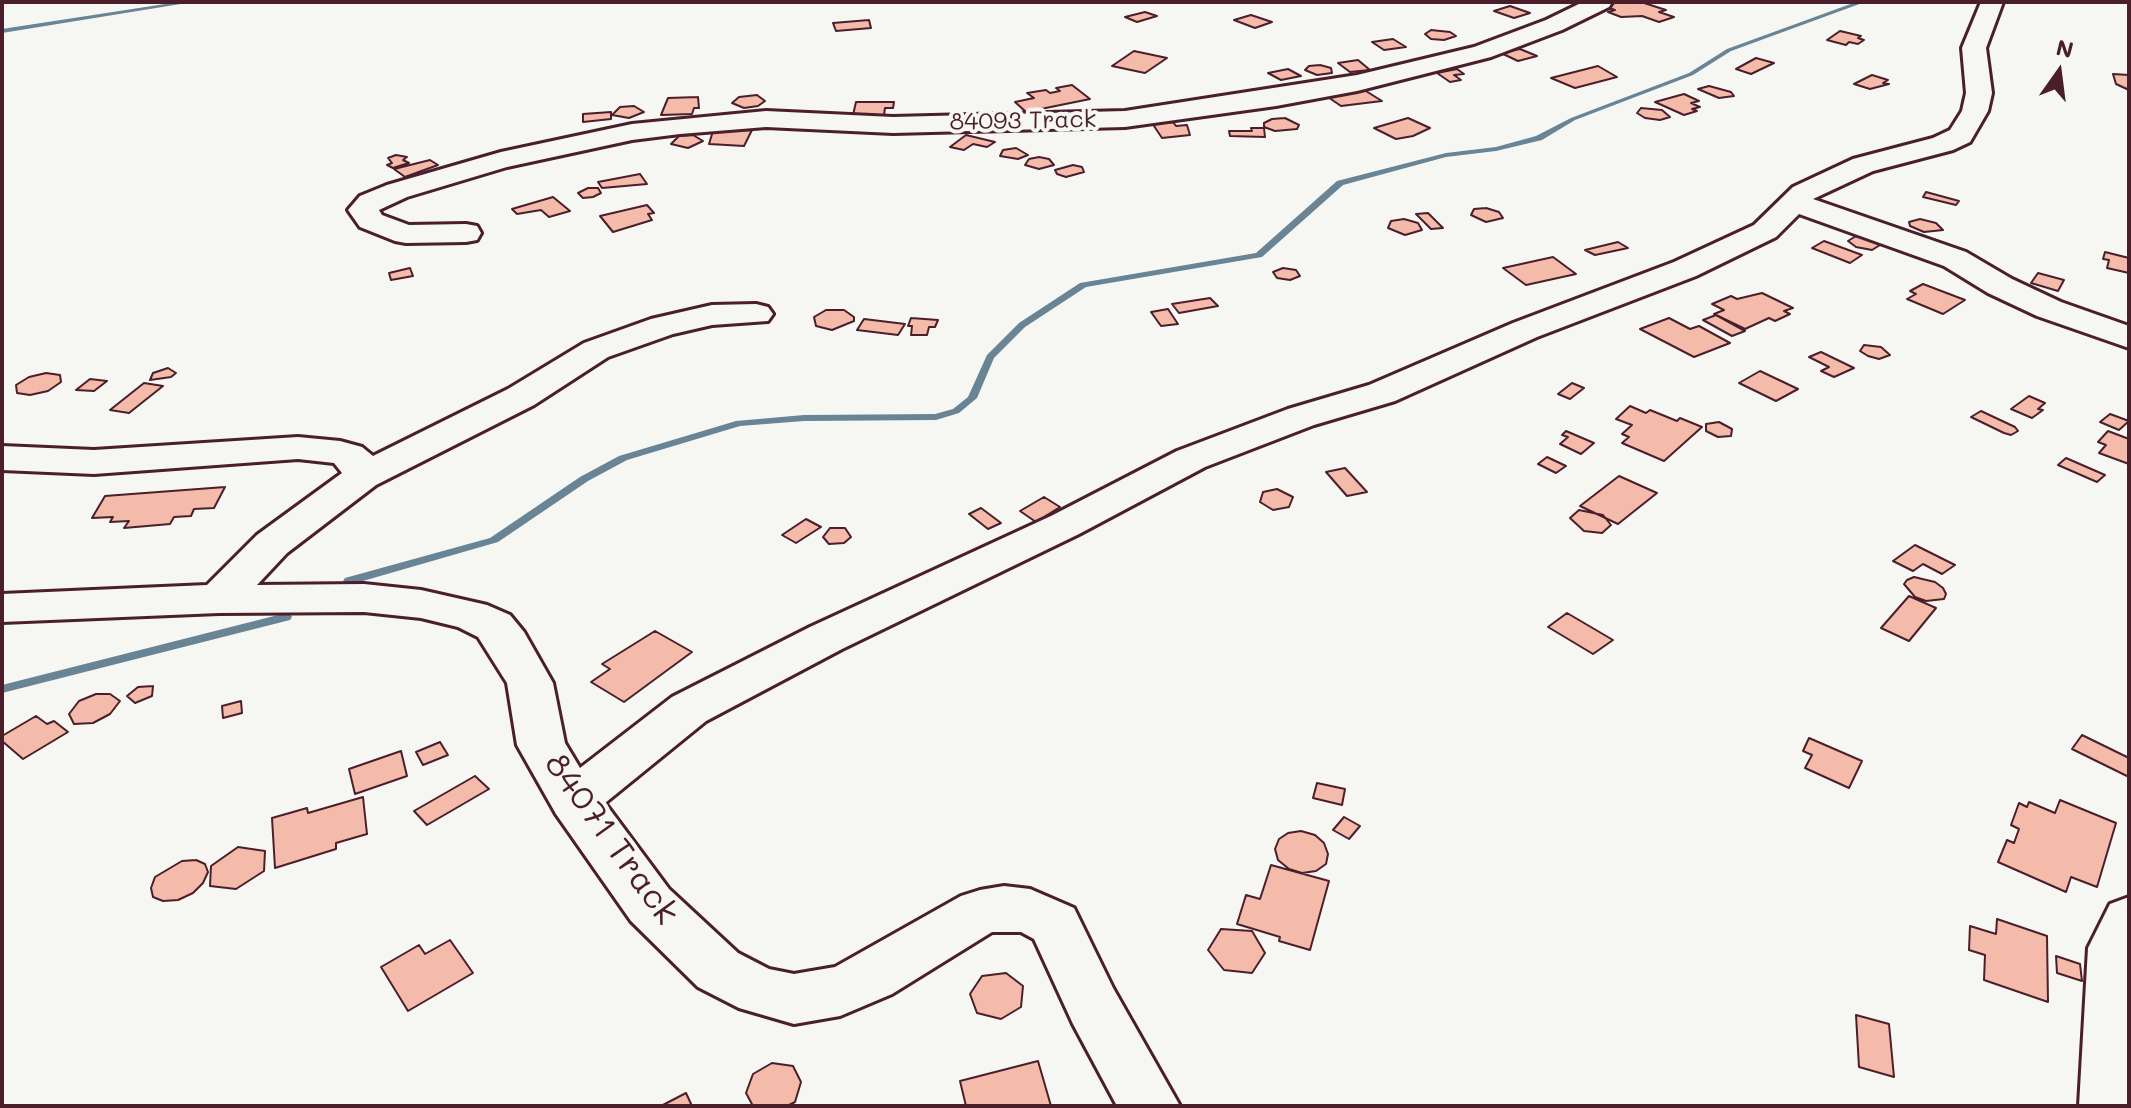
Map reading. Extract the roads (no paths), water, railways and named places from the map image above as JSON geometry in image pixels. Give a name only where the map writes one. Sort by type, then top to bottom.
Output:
[{"type":"street","name":"84093 Track","points":[[466,233],[406,234],[371,221],[365,214],[365,206],[436,181],[547,149],[632,132],[737,120],[893,125],[1125,119],[1276,98],[1357,83],[1482,52],[1554,25],[1601,2]]},
{"type":"street","points":[[574,800],[689,709],[826,638],[1065,525],[1191,459],[1301,417],[1382,393],[1486,346],[1723,252],[1765,231],[1803,193],[1863,165],[1943,144],[1960,136],[1975,111],[1979,93],[1974,48],[1992,2]]},
{"type":"street","points":[[1792,202],[1955,259],[2000,286],[2049,309],[2096,323],[2129,338]]},
{"type":"street","points":[[219,599],[272,544],[362,477],[521,397],[596,350],[622,339],[712,315],[756,314]]},
{"type":"street","points":[[2,458],[94,462],[298,448],[326,449],[348,455],[360,465],[362,477]]},
{"type":"street","name":"84071 Track","points":[[2,608],[219,599],[364,598],[421,604],[471,615],[494,626],[508,643],[530,683],[541,745],[574,800],[650,905],[718,970],[759,991],[794,999],[840,991],[872,977],[980,912],[1017,908],[1055,924],[1093,1006],[1149,1106]]},
{"type":"street","points":[[2110,1106],[2116,948],[2129,920]]},
{"type":"waterway","points":[[2,31],[190,2]]},
{"type":"waterway","points":[[349,581],[494,540],[584,479],[623,458],[739,423],[804,418],[936,417],[956,411],[972,398],[990,357],[1022,325],[1083,285],[1259,255],[1340,183],[1446,155],[1496,149],[1539,138],[1573,119],[1691,74],[1729,50],[1862,2]]},
{"type":"waterway","points":[[2,689],[286,617]]}]
